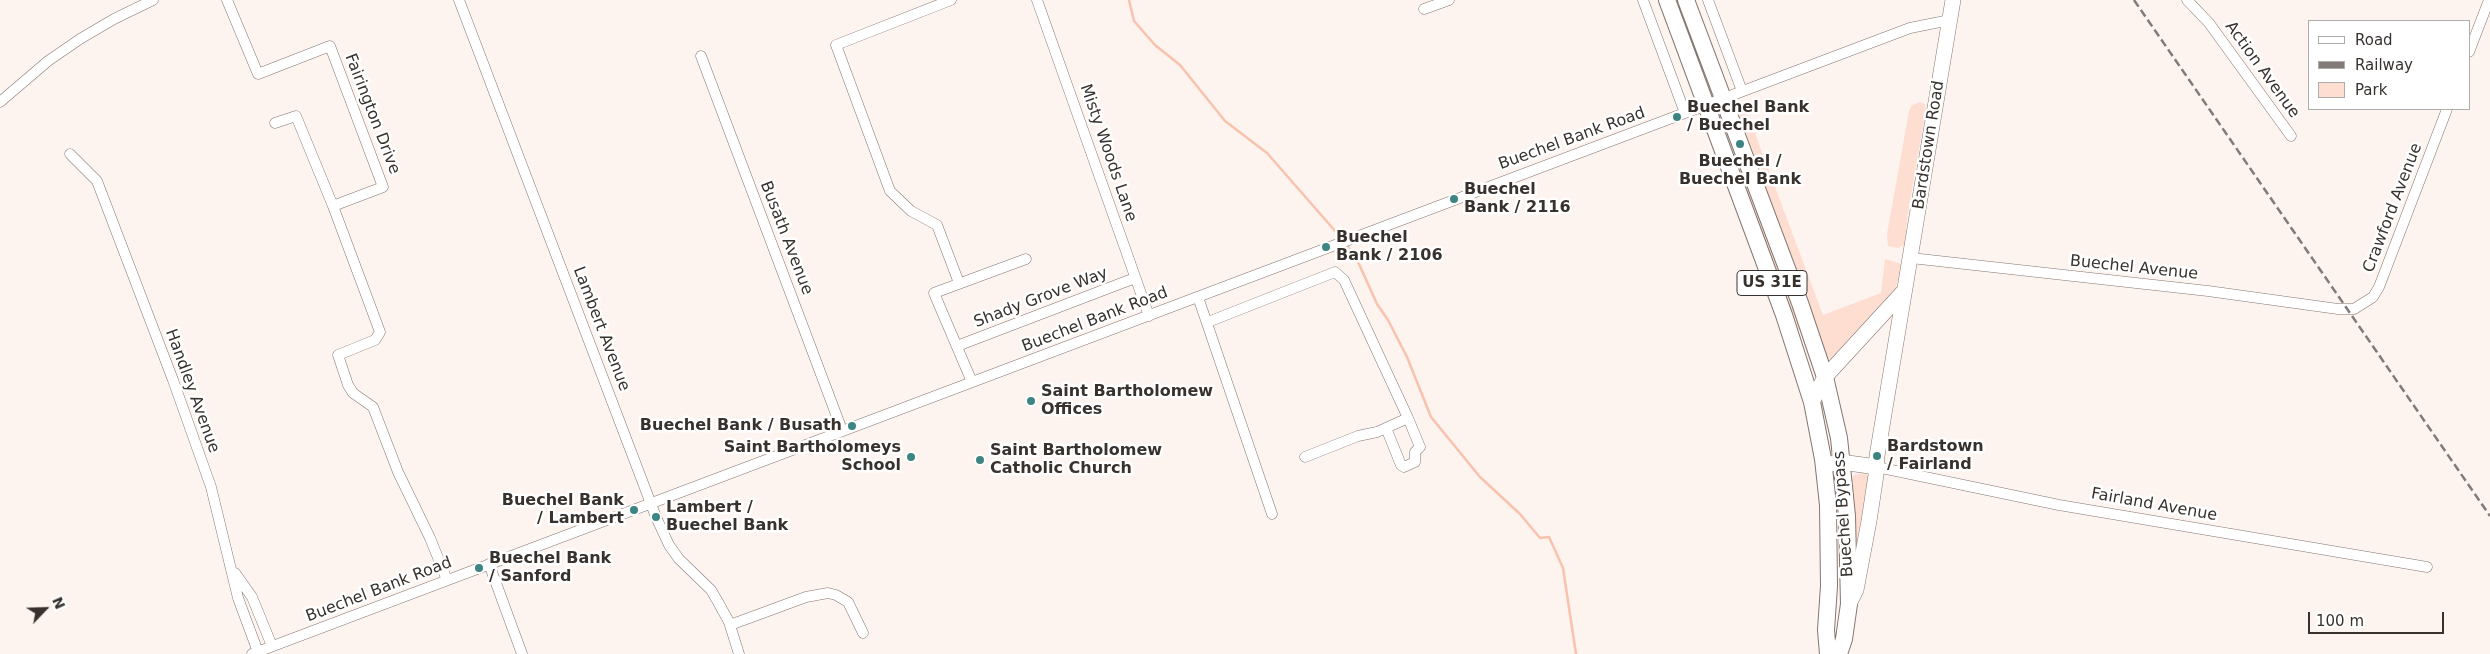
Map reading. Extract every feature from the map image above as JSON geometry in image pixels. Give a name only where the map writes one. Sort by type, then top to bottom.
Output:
[{"type":"main road","name":"Buechel Bypass","points":[[1667,0],[1765,209],[1825,377],[1839,438],[1842,463],[1847,516],[1849,604]]},
{"type":"main road","name":"Buechel Bypass","points":[[1686,0],[1714,102],[1812,402],[1824,464]]},
{"type":"main road","name":"Bardstown Road","points":[[1839,654],[1849,604],[1856,590],[1862,564],[1953,0]]},
{"type":"main road","points":[[1812,402],[1825,377],[1905,290]]},
{"type":"main road","points":[[1824,464],[1842,463],[1877,467]]},
{"type":"main road","name":"US 31E","points":[[1824,464],[1829,532],[1826,630],[1828,654]]},
{"type":"main road","points":[[1826,630],[1845,631]]},
{"type":"street","points":[[0,102],[48,61],[80,39],[114,18],[153,0]]},
{"type":"street","name":"Fairington Drive","points":[[228,0],[258,74],[330,46],[383,186],[333,206]]},
{"type":"street","name":"Lambert Avenue","points":[[459,0],[651,503],[669,545],[679,559],[711,590],[730,625],[740,654]]},
{"type":"street","points":[[951,0],[836,45],[890,191],[911,211],[937,225],[959,283]]},
{"type":"street","name":"Misty Woods Lane","points":[[1037,0],[1086,132],[1149,316]]},
{"type":"street","points":[[1424,9],[1449,0]]},
{"type":"street","points":[[1643,0],[1685,113]]},
{"type":"street","points":[[1708,0],[1742,91]]},
{"type":"street","name":"Action Avenue","points":[[2187,0],[2209,23],[2291,136]]},
{"type":"street","points":[[2470,49],[2489,0]]},
{"type":"street","name":"Buechel Bank Road","points":[[264,651],[842,430],[1910,28],[1950,20]]},
{"type":"street","name":"Busath Avenue","points":[[701,56],[842,430]]},
{"type":"street","name":"Crawford Avenue","points":[[2354,309],[2373,298],[2379,288],[2447,110]]},
{"type":"street","points":[[275,123],[296,116],[333,206],[380,332],[375,340],[338,355],[348,385],[353,393],[373,407],[398,472],[430,538],[447,580]]},
{"type":"street","name":"Handley Avenue","points":[[70,154],[97,181],[211,487],[238,598],[264,651]]},
{"type":"street","name":"Buechel Avenue","points":[[1911,258],[2208,291],[2338,309],[2354,309]]},
{"type":"street","points":[[972,382],[934,293],[1026,259]]},
{"type":"street","points":[[1208,322],[1335,272],[1344,280],[1408,418],[1420,447],[1415,452],[1415,462],[1404,467],[1400,465],[1386,428]]},
{"type":"street","name":"Shady Grove Way","points":[[957,346],[1135,278]]},
{"type":"street","points":[[1198,297],[1272,514]]},
{"type":"street","points":[[1792,337],[1810,332]]},
{"type":"street","points":[[1305,457],[1358,436],[1386,428],[1408,418]]},
{"type":"street","name":"Fairland Avenue","points":[[1877,467],[2059,505],[2427,567]]},
{"type":"street","points":[[489,564],[522,654]]},
{"type":"street","points":[[232,568],[252,597],[264,651]]},
{"type":"street","points":[[730,625],[806,597],[828,593],[848,602],[863,633]]},
{"type":"green space","points":[[1920,102],[1925,104],[1926,109],[1907,218],[1905,245],[1898,248],[1888,246],[1887,234],[1909,111],[1912,105]]},
{"type":"green space","points":[[1739,103],[1744,104],[1823,315],[1881,293],[1885,259],[1902,264],[1894,293],[1832,360],[1826,358],[1738,110]]},
{"type":"green space","points":[[1719,118],[1764,228],[1800,330],[1795,329]]},
{"type":"green space","points":[[1863,473],[1870,476],[1856,553],[1851,481],[1854,475]]},
{"type":"waterway","points":[[1129,0],[1134,21],[1155,45],[1180,65],[1225,121],[1267,153],[1343,240]]},
{"type":"waterway","points":[[1346,244],[1359,264],[1377,304],[1388,320],[1407,357],[1431,417],[1480,477],[1520,514],[1540,538],[1549,537],[1563,568],[1576,654]]},
{"type":"railway","points":[[2134,0],[2490,516]]},
{"type":"place","name":"Buechel Bank / Buechel","points":[[1677,117]]},
{"type":"place","name":"Buechel / Buechel Bank","points":[[1740,144]]},
{"type":"place","name":"Buechel Bank / 2116","points":[[1454,199]]},
{"type":"place","name":"Buechel Bank / 2106","points":[[1326,247]]},
{"type":"place","name":"Saint Bartholomew Offices","points":[[1031,401]]},
{"type":"place","name":"Buechel Bank / Busath","points":[[852,426]]},
{"type":"place","name":"Bardstown / Fairland","points":[[1877,456]]},
{"type":"place","name":"Saint Bartholomeys School","points":[[911,457]]},
{"type":"place","name":"Saint Bartholomew Catholic Church","points":[[980,460]]},
{"type":"place","name":"Buechel Bank / Lambert","points":[[634,510]]},
{"type":"place","name":"Lambert / Buechel Bank","points":[[656,517]]},
{"type":"place","name":"Buechel Bank / Sanford","points":[[479,568]]}]
